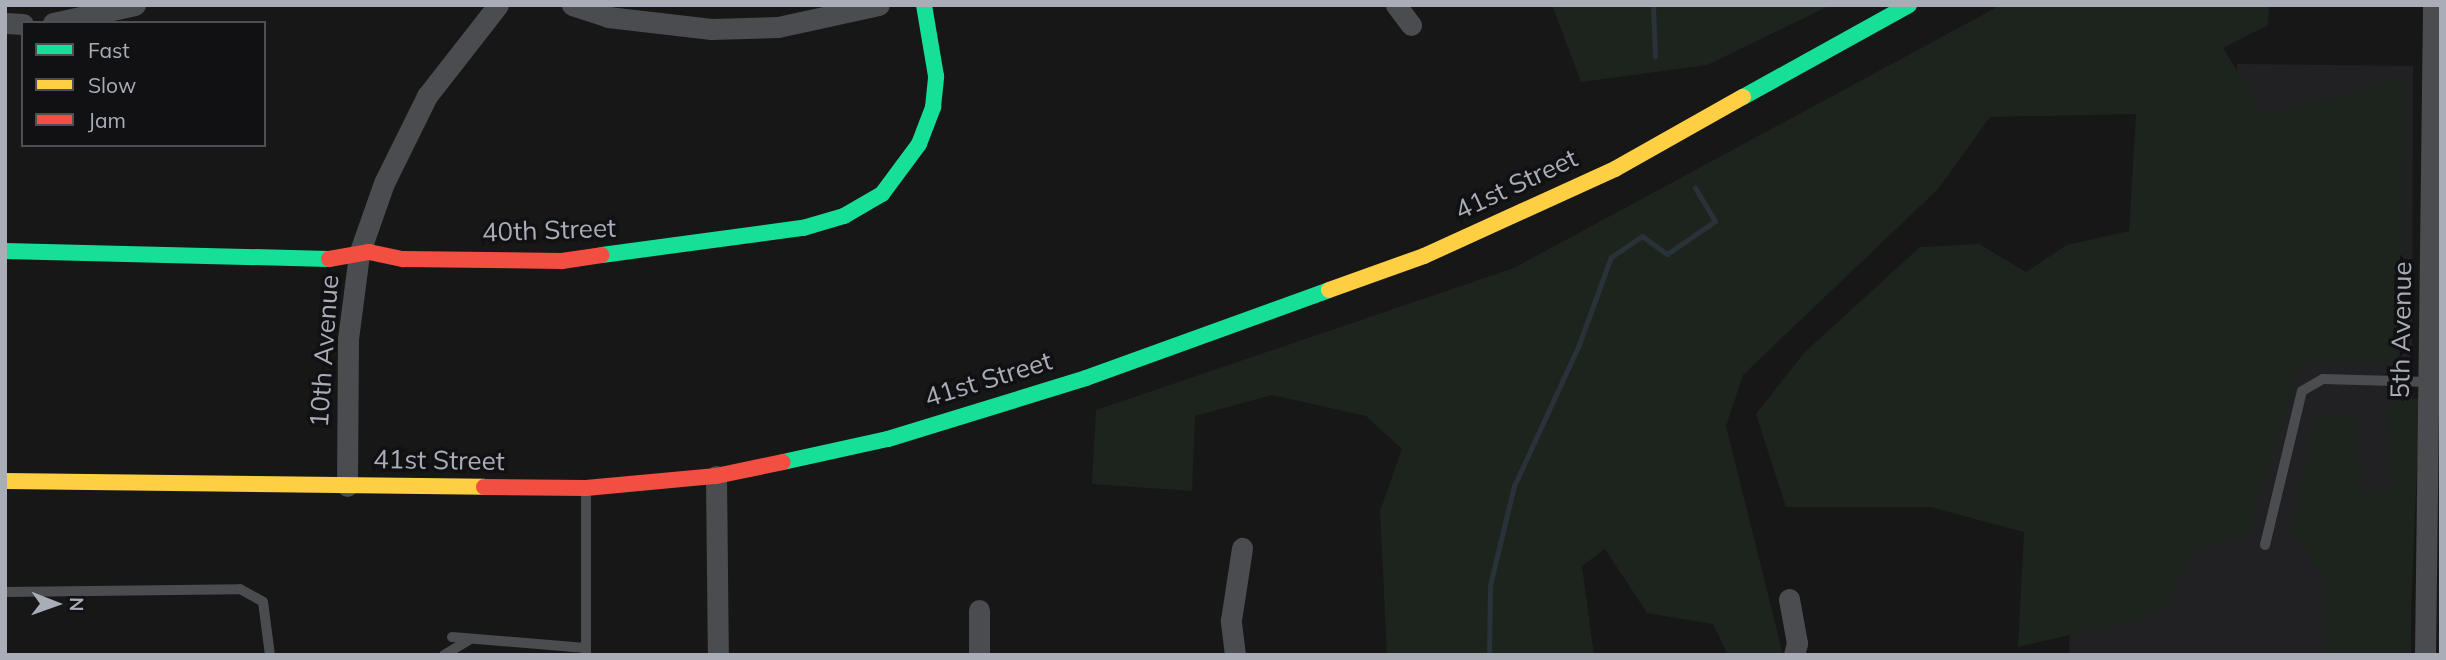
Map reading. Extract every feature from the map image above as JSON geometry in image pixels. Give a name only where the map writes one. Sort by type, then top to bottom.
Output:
[{"type":"street","points":[[62,21],[135,5]]},
{"type":"street","name":"10th Avenue","points":[[347,486],[348,340],[359,254],[388,173],[427,96],[498,5]]},
{"type":"street","points":[[572,5],[608,17],[711,29],[778,27],[879,5]]},
{"type":"street","name":"40th Street","points":[[5,251],[324,260],[359,254],[500,262],[601,258],[764,237],[844,216],[882,194],[919,144],[933,107],[936,76],[924,5]]},
{"type":"street","points":[[1396,5],[1411,25]]},
{"type":"street","name":"41st Street","points":[[5,481],[586,488],[716,476],[975,414],[1368,278],[1615,169],[1909,5]]},
{"type":"street","name":"5th Avenue","points":[[2425,655],[2434,535],[2432,376],[2436,62],[2433,5]]},
{"type":"street","points":[[716,476],[718,655]]},
{"type":"street","points":[[1235,655],[1231,620],[1242,548]]},
{"type":"street","points":[[1789,600],[1797,643],[1794,655]]},
{"type":"street","points":[[979,610],[979,655]]},
{"type":"lane","points":[[2265,545],[2302,391],[2323,379],[2432,376]]},
{"type":"lane","points":[[452,638],[586,651],[586,488]]},
{"type":"lane","points":[[5,592],[240,589],[258,596],[267,611],[270,655]]},
{"type":"lane","points":[[444,655],[470,639]]},
{"type":"shaded area","points":[[1552,5],[1831,5],[1707,65],[1581,82]]},
{"type":"shaded area","points":[[2001,5],[2269,5],[2268,25],[2223,48],[2265,116],[2404,77],[2404,362],[2301,360],[2249,532],[2193,552],[2160,614],[2018,647],[2024,532],[1930,507],[1786,507],[1756,414],[1804,353],[1920,247],[1979,244],[2026,272],[2067,245],[2129,231],[2136,114],[1990,117],[1938,189],[1743,375],[1726,426],[1783,655],[1728,655],[1713,624],[1647,613],[1605,549],[1582,566],[1594,655],[1387,655],[1380,511],[1402,449],[1366,416],[1272,395],[1195,416],[1192,491],[1092,484],[1096,410],[1514,268]]},
{"type":"shaded area","points":[[2237,64],[2413,66],[2411,655],[2069,655],[2072,534],[2226,538]]},
{"type":"shaded area","points":[[2420,398],[2409,655],[2325,655],[2325,578],[2291,529],[2316,415],[2356,415],[2362,492],[2393,488],[2385,404]]},
{"type":"waterway","points":[[1653,5],[1655,56]]},
{"type":"waterway","points":[[1489,655],[1490,585],[1514,486],[1578,347],[1611,257],[1642,236],[1667,254],[1715,221],[1695,188]]},
{"type":"traffic: fast","points":[[602,255],[803,228],[844,216],[882,194],[919,144],[933,107],[936,76],[924,5]]},
{"type":"traffic: fast","points":[[1743,97],[1909,5]]},
{"type":"traffic: fast","points":[[5,251],[329,259]]},
{"type":"traffic: fast","points":[[783,462],[888,439],[1086,378],[1329,290]]},
{"type":"traffic: slow","points":[[1329,290],[1424,256],[1615,169],[1743,97]]},
{"type":"traffic: slow","points":[[5,481],[484,487]]},
{"type":"traffic: jam","points":[[329,259],[369,252],[403,259],[562,261],[602,255]]},
{"type":"traffic: jam","points":[[484,487],[586,488],[716,476],[783,462]]}]
